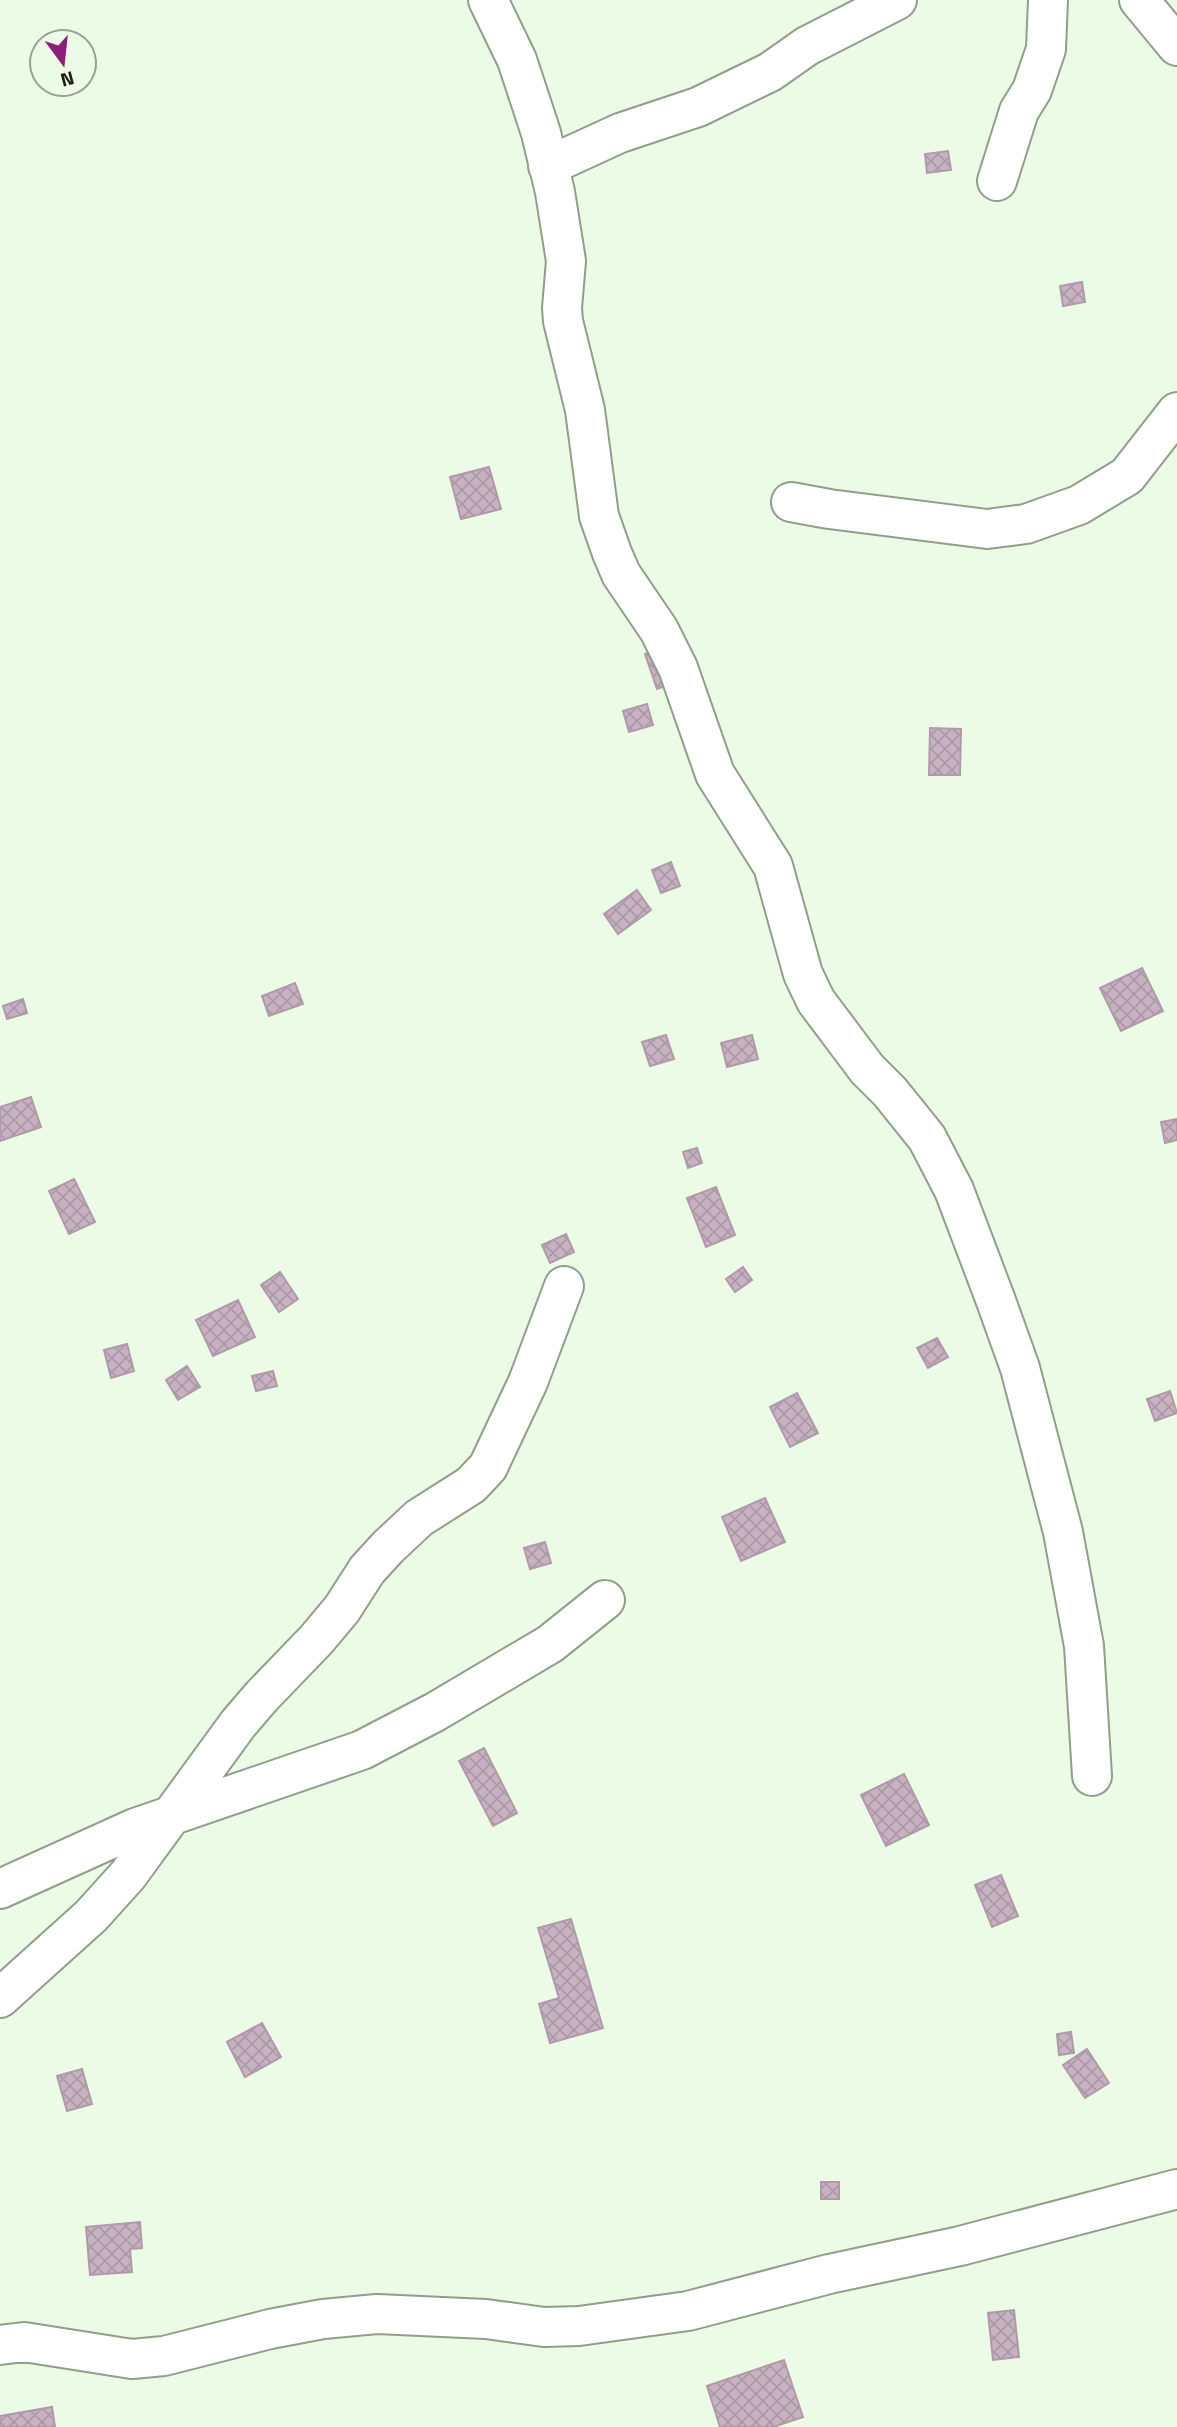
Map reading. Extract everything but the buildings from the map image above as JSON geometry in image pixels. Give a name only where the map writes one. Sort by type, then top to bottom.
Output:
[{"type":"street","points":[[488,0],[517,60],[541,134],[566,261],[563,321],[585,410],[599,516],[621,574],[659,630],[677,668],[715,774],[773,866],[792,940],[803,974],[816,1001],[867,1069],[890,1092],[927,1138],[954,1190],[1020,1368],[1063,1532],[1084,1646],[1092,1776]]},
{"type":"street","points":[[548,166],[620,132],[698,107],[770,72],[807,46],[897,0]]},
{"type":"street","points":[[998,181],[1019,111],[1032,90],[1046,49],[1048,0]]},
{"type":"street","points":[[1139,0],[1177,46]]},
{"type":"street","points":[[791,502],[987,529],[1026,524],[1079,505],[1127,476],[1177,412]]},
{"type":"street","points":[[0,1998],[91,1916],[128,1875],[238,1724],[342,1609],[367,1570],[388,1547],[419,1518],[471,1485],[488,1467],[528,1382],[564,1286]]},
{"type":"street","points":[[0,1889],[135,1828],[362,1750],[435,1712],[550,1644],[606,1600]]},
{"type":"street","points":[[0,2345],[24,2342],[132,2360],[164,2356],[310,2322],[376,2314],[486,2319],[544,2328],[593,2324],[688,2311],[829,2274],[960,2246],[1177,2189]]}]
